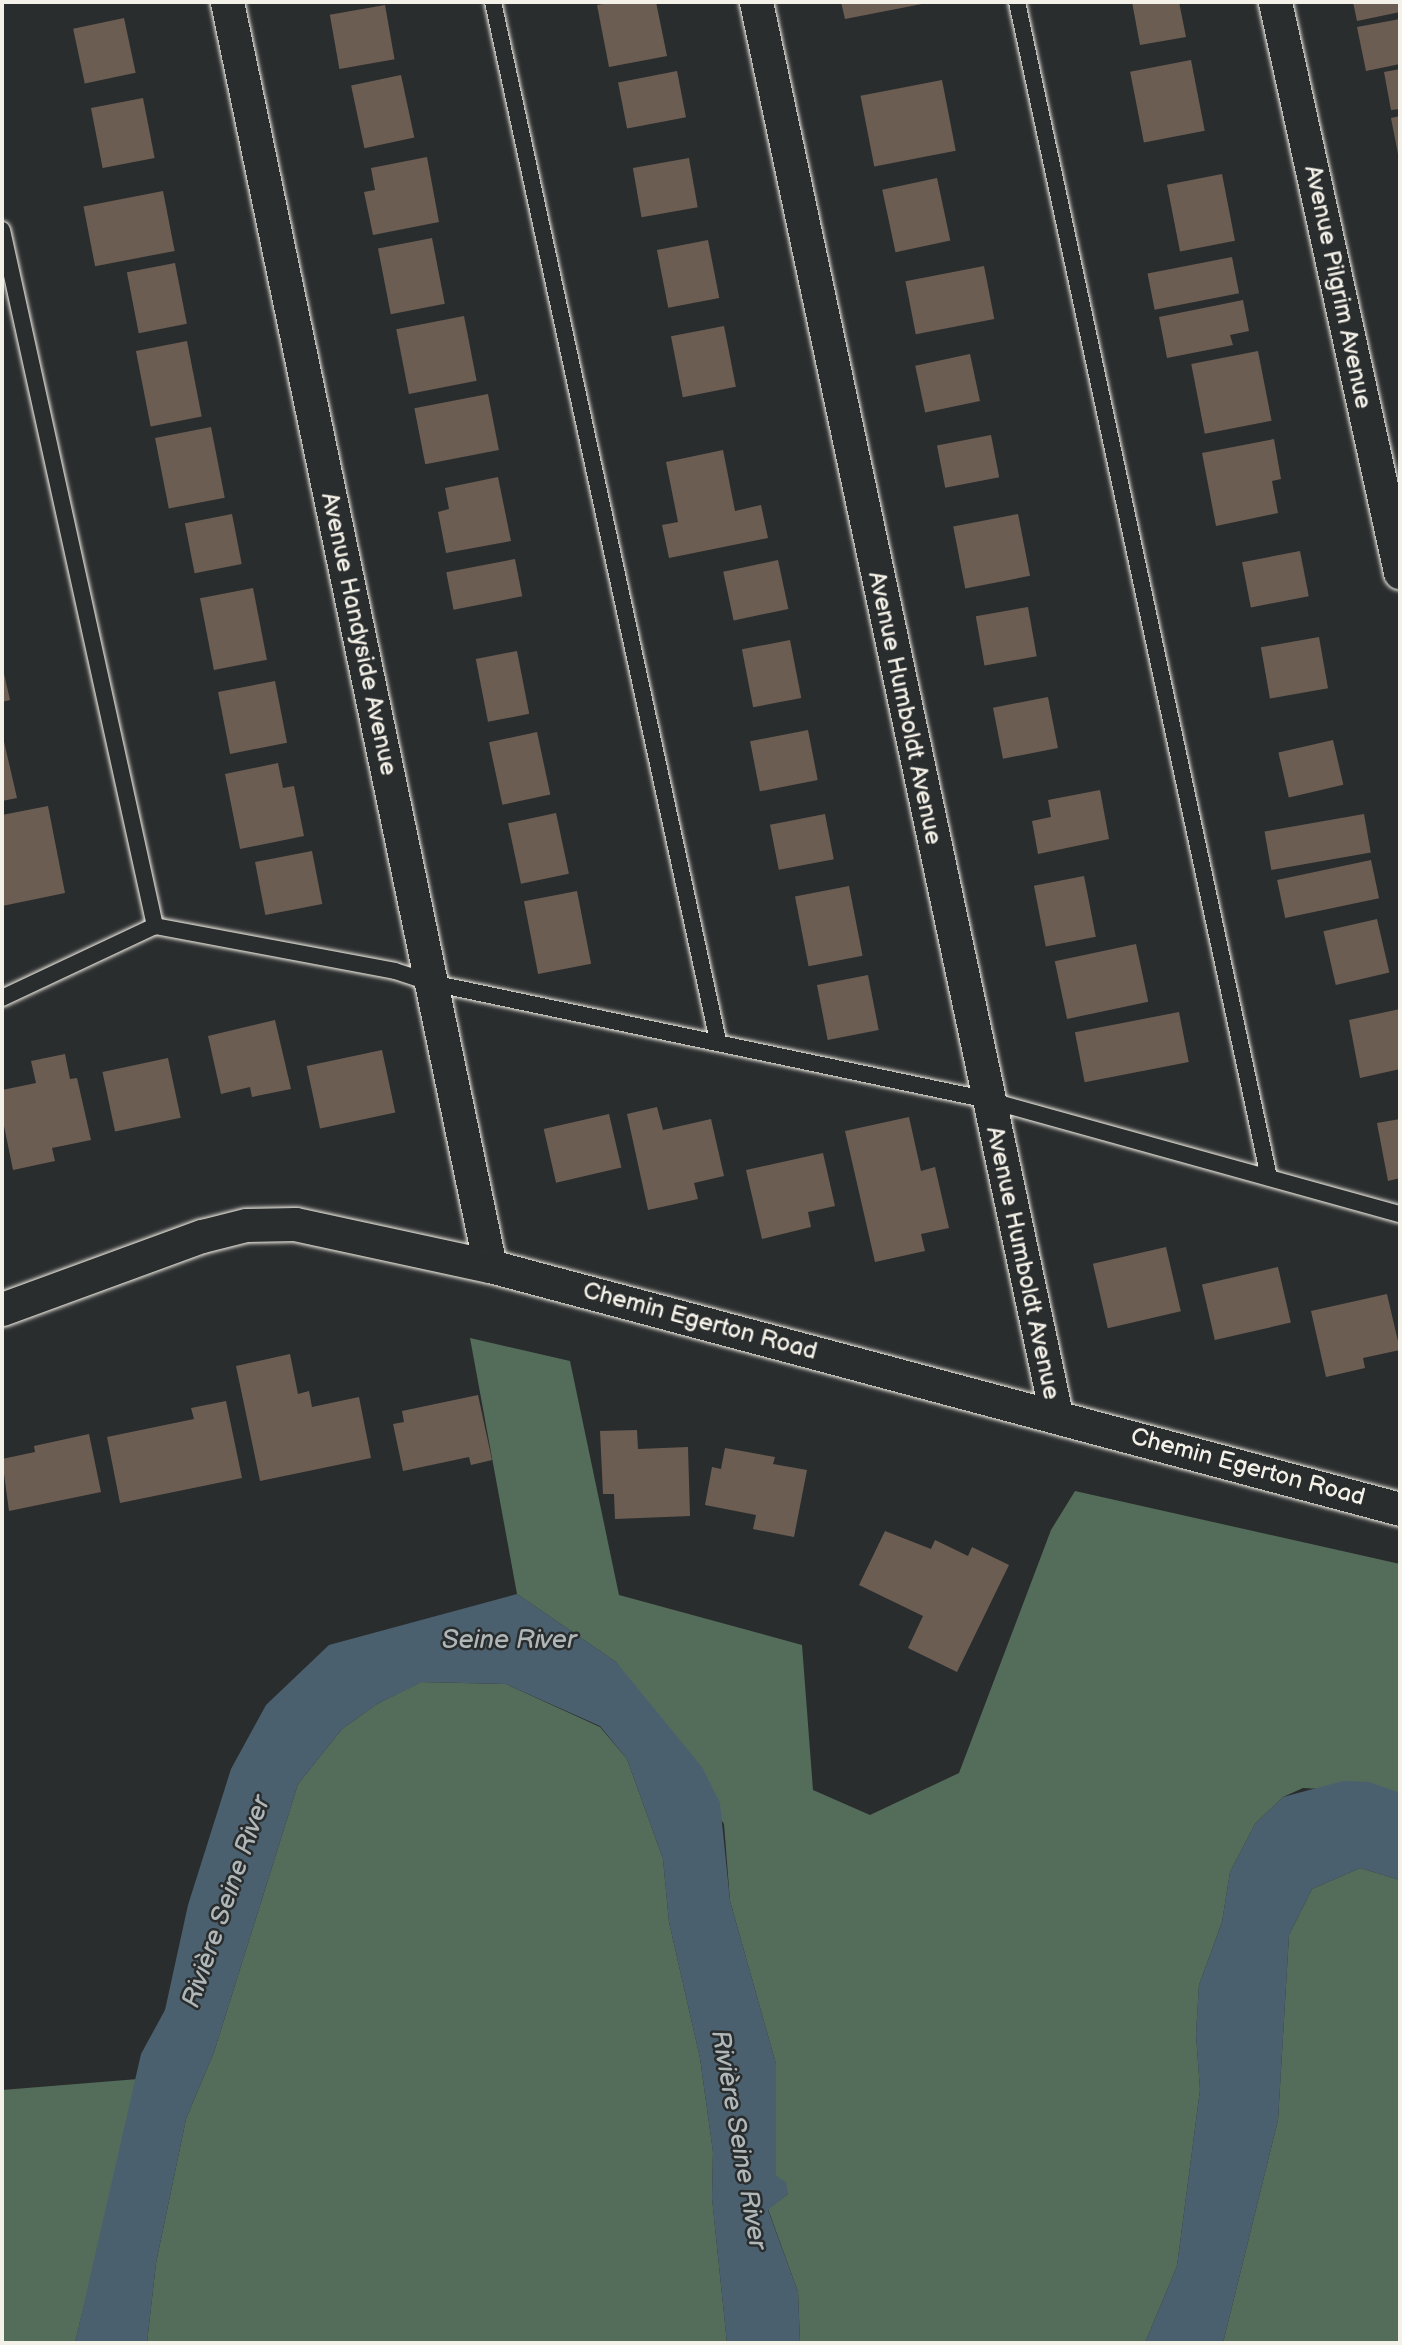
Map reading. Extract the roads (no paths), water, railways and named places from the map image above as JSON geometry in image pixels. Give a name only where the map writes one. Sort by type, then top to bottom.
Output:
[{"type":"street","name":"Avenue Handyside Avenue","points":[[226,2],[490,1266]]},
{"type":"street","name":"Avenue Humboldt Avenue","points":[[756,2],[1056,1415]]},
{"type":"street","name":"Avenue Pilgrim Avenue","points":[[1275,2],[1400,572]]},
{"type":"street","name":"Chemin Egerton Road","points":[[2,1309],[246,1224],[295,1224],[490,1266],[1400,1509]]},
{"type":"lane","points":[[493,2],[718,1041]]},
{"type":"lane","points":[[1017,2],[1269,1177]]},
{"type":"lane","points":[[2,230],[155,926]]},
{"type":"lane","points":[[2,998],[155,926],[395,971],[432,983],[718,1041],[988,1100],[1400,1214]]},
{"type":"water","name":"Seine River","points":[[517,1594],[616,1662],[702,1767],[720,1803],[730,1901],[776,2064],[776,2176],[786,2182],[788,2194],[768,2210],[798,2292],[800,2343],[727,2343],[712,2198],[713,2152],[700,2058],[669,1922],[663,1859],[627,1759],[600,1726],[506,1684],[422,1682],[377,1704],[342,1729],[298,1784],[214,2052],[186,2119],[156,2263],[147,2343],[75,2343],[141,2054],[165,2010],[188,1905],[231,1769],[266,1705],[329,1645]]},
{"type":"water","points":[[1343,1781],[1369,1782],[1400,1793],[1400,1880],[1360,1868],[1312,1889],[1289,1935],[1278,2120],[1223,2343],[1145,2343],[1177,2266],[1200,2090],[1196,2034],[1199,1985],[1222,1922],[1230,1872],[1255,1824],[1283,1797]]},
{"type":"water label","name":"Rivière Seine River","points":[[227,1902]]},
{"type":"water label","name":"Rivière Seine River","points":[[738,2140]]}]
